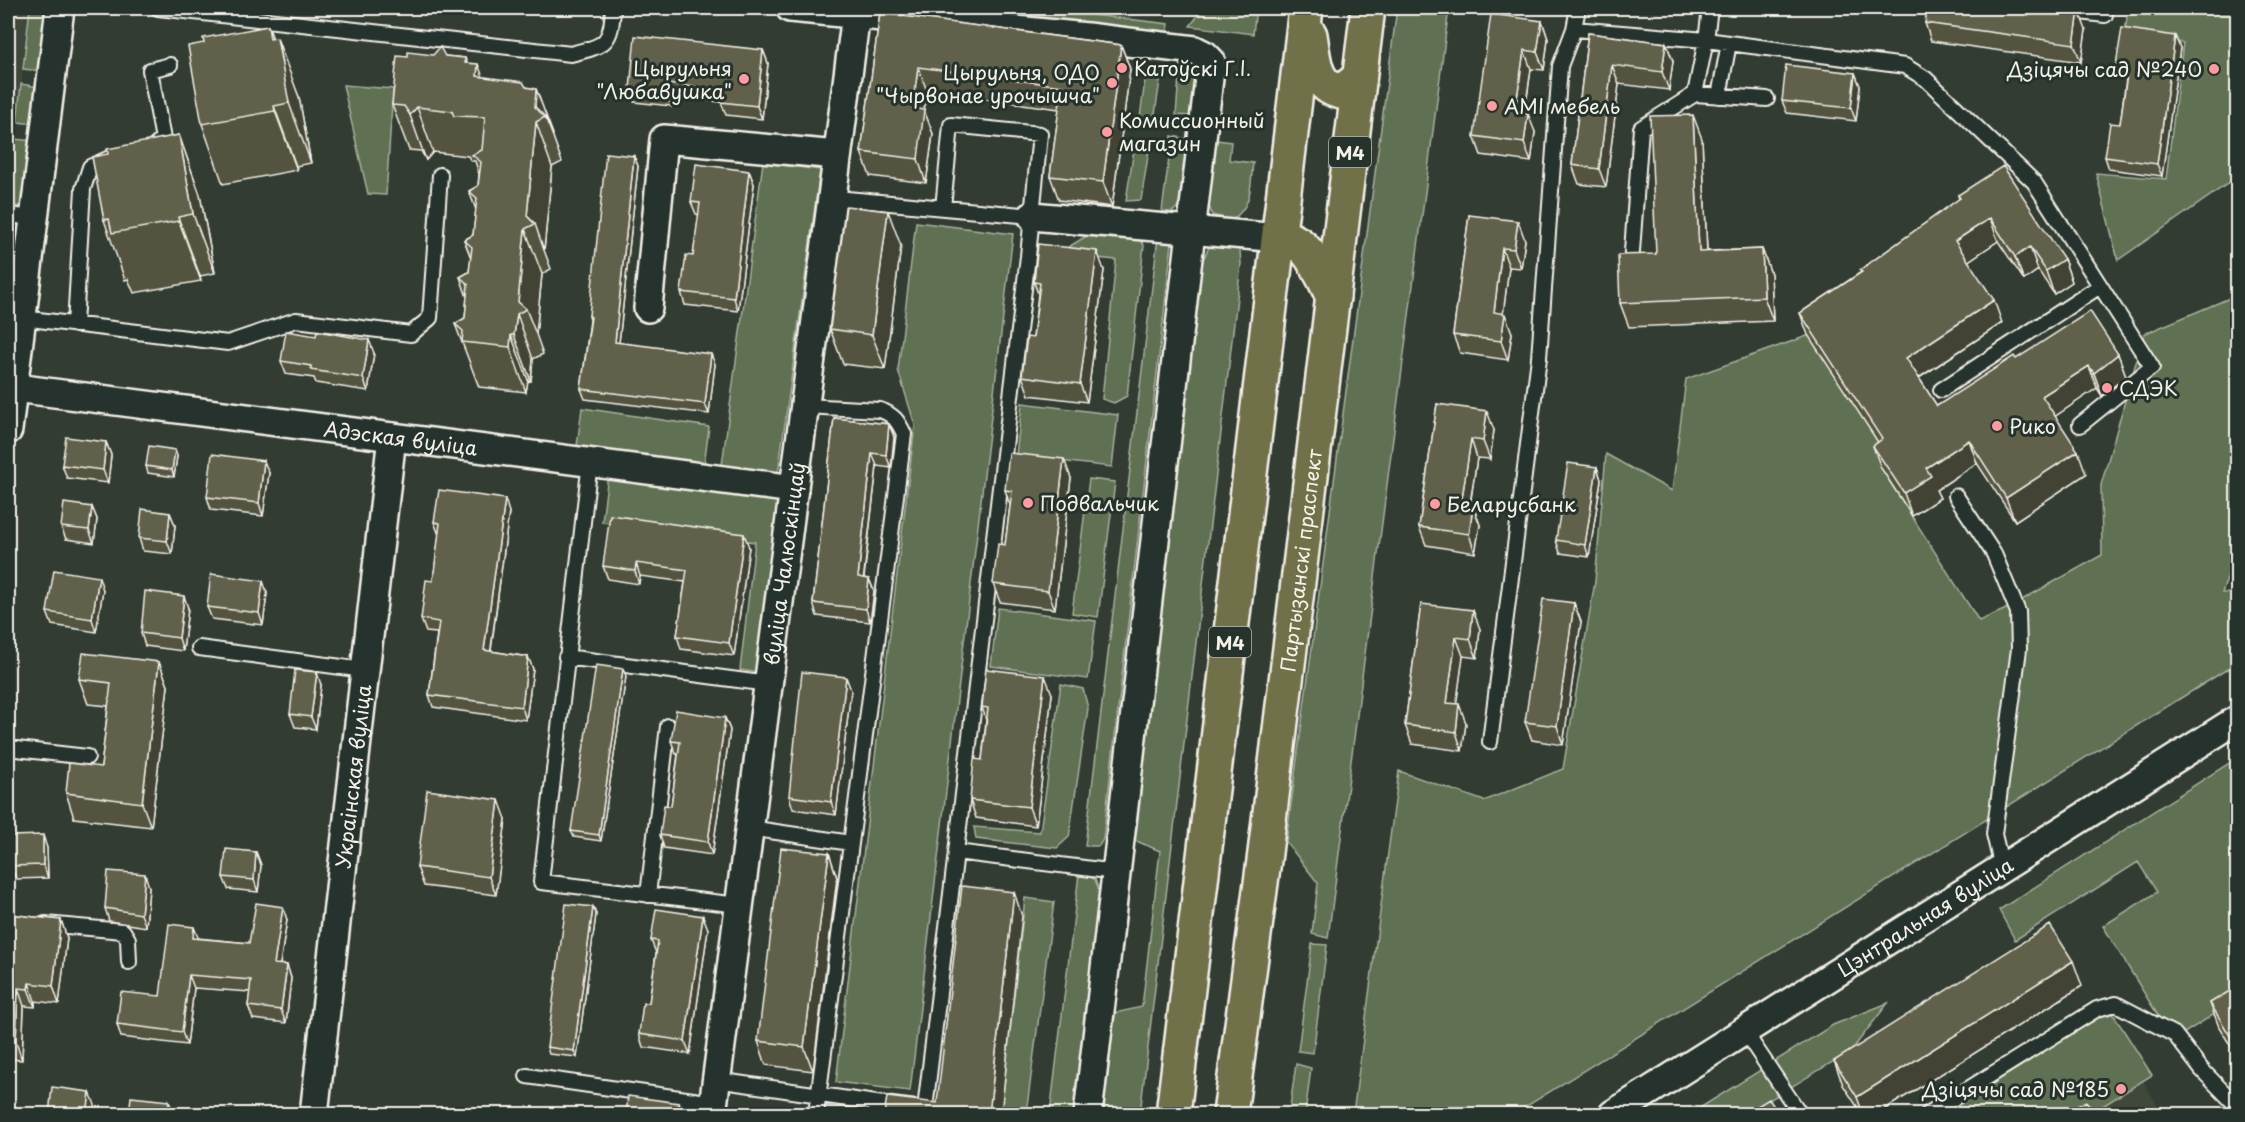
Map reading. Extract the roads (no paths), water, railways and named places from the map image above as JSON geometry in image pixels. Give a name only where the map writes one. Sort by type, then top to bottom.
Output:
[{"type":"main road","points":[[1306,8],[1315,68],[1320,79],[1330,89],[1341,92],[1359,78]]},
{"type":"main road","name":"М4","points":[[1173,1114],[1306,8]]},
{"type":"main road","name":"Партызанскі праспект","points":[[1230,1114],[1268,829],[1368,8]]},
{"type":"main road","points":[[1279,238],[1293,240],[1304,248],[1318,266],[1333,297]]},
{"type":"street","points":[[8,430],[10,388],[22,318],[60,8]]},
{"type":"street","points":[[790,8],[1195,50],[1211,61],[1088,1114]]},
{"type":"street","name":"вуліца Чалюскінцаў","points":[[714,1099],[855,14]]},
{"type":"street","points":[[648,308],[664,139],[837,155]]},
{"type":"street","points":[[1032,216],[1279,238]]},
{"type":"street","name":"Адэская вуліца","points":[[10,388],[794,489]]},
{"type":"street","name":"Украінская вуліца","points":[[314,1114],[392,437]]},
{"type":"street","name":"Цэнтральная вуліца","points":[[1613,1114],[2238,719]]},
{"type":"lane","points":[[158,8],[572,54],[599,47],[612,30],[613,8]]},
{"type":"lane","points":[[1490,742],[1539,358],[1560,66],[1574,29],[1578,8]]},
{"type":"lane","points":[[1695,94],[1710,8]]},
{"type":"lane","points":[[2046,8],[2105,15]]},
{"type":"lane","points":[[1574,29],[1706,40],[1905,66],[1926,79],[2034,182],[2152,367],[2080,424]]},
{"type":"lane","points":[[1719,96],[1729,43]]},
{"type":"lane","points":[[75,325],[83,189],[90,167],[106,158],[154,149],[163,139],[150,70],[170,65]]},
{"type":"lane","points":[[1631,265],[1641,128],[1695,94],[1767,99]]},
{"type":"lane","points":[[527,1076],[714,1099],[818,1094],[875,1109],[925,1109],[1040,134],[951,125],[942,208]]},
{"type":"lane","points":[[22,318],[228,343],[296,320],[411,334],[430,318],[440,176]]},
{"type":"lane","points":[[836,198],[1032,216]]},
{"type":"lane","points":[[8,215],[34,218]]},
{"type":"lane","points":[[1941,390],[2100,286]]},
{"type":"lane","points":[[804,406],[880,410],[891,414],[899,422],[904,434],[816,1114]]},
{"type":"lane","points":[[590,462],[541,882],[740,905]]},
{"type":"lane","points":[[1956,496],[1994,554],[2019,612],[2019,649],[1994,834],[2002,868]]},
{"type":"lane","points":[[199,648],[364,670]]},
{"type":"lane","points":[[566,657],[768,684]]},
{"type":"lane","points":[[648,895],[668,726]]},
{"type":"lane","points":[[8,748],[87,757]]},
{"type":"lane","points":[[749,828],[851,843]]},
{"type":"lane","points":[[956,852],[1116,872]]},
{"type":"lane","points":[[31,922],[123,931],[128,939],[129,962]]},
{"type":"lane","points":[[1928,1114],[2097,1009],[2116,1004],[2175,1035],[2202,1070],[2237,1103]]},
{"type":"lane","points":[[1747,1029],[1753,1044],[1800,1114]]},
{"type":"place","name":"Катоўскі Г.І.","points":[[1122,68]]},
{"type":"place","name":"Дзіцячы сад №240","points":[[2214,69]]},
{"type":"place","name":"Цырульня \"Любавушка\"","points":[[744,79]]},
{"type":"place","name":"Цырульня, ОДО \"Чырвонае урочышча\"","points":[[1112,83]]},
{"type":"place","name":"AMI мебель","points":[[1492,106]]},
{"type":"place","name":"Комиссионный магазин","points":[[1107,132]]},
{"type":"place","name":"СДЭК","points":[[2107,388]]},
{"type":"place","name":"Рико","points":[[1997,426]]},
{"type":"place","name":"Подвальчик","points":[[1028,503]]},
{"type":"place","name":"Беларусбанк","points":[[1435,504]]},
{"type":"place","name":"Дзіцячы сад №185","points":[[2121,1089]]}]
